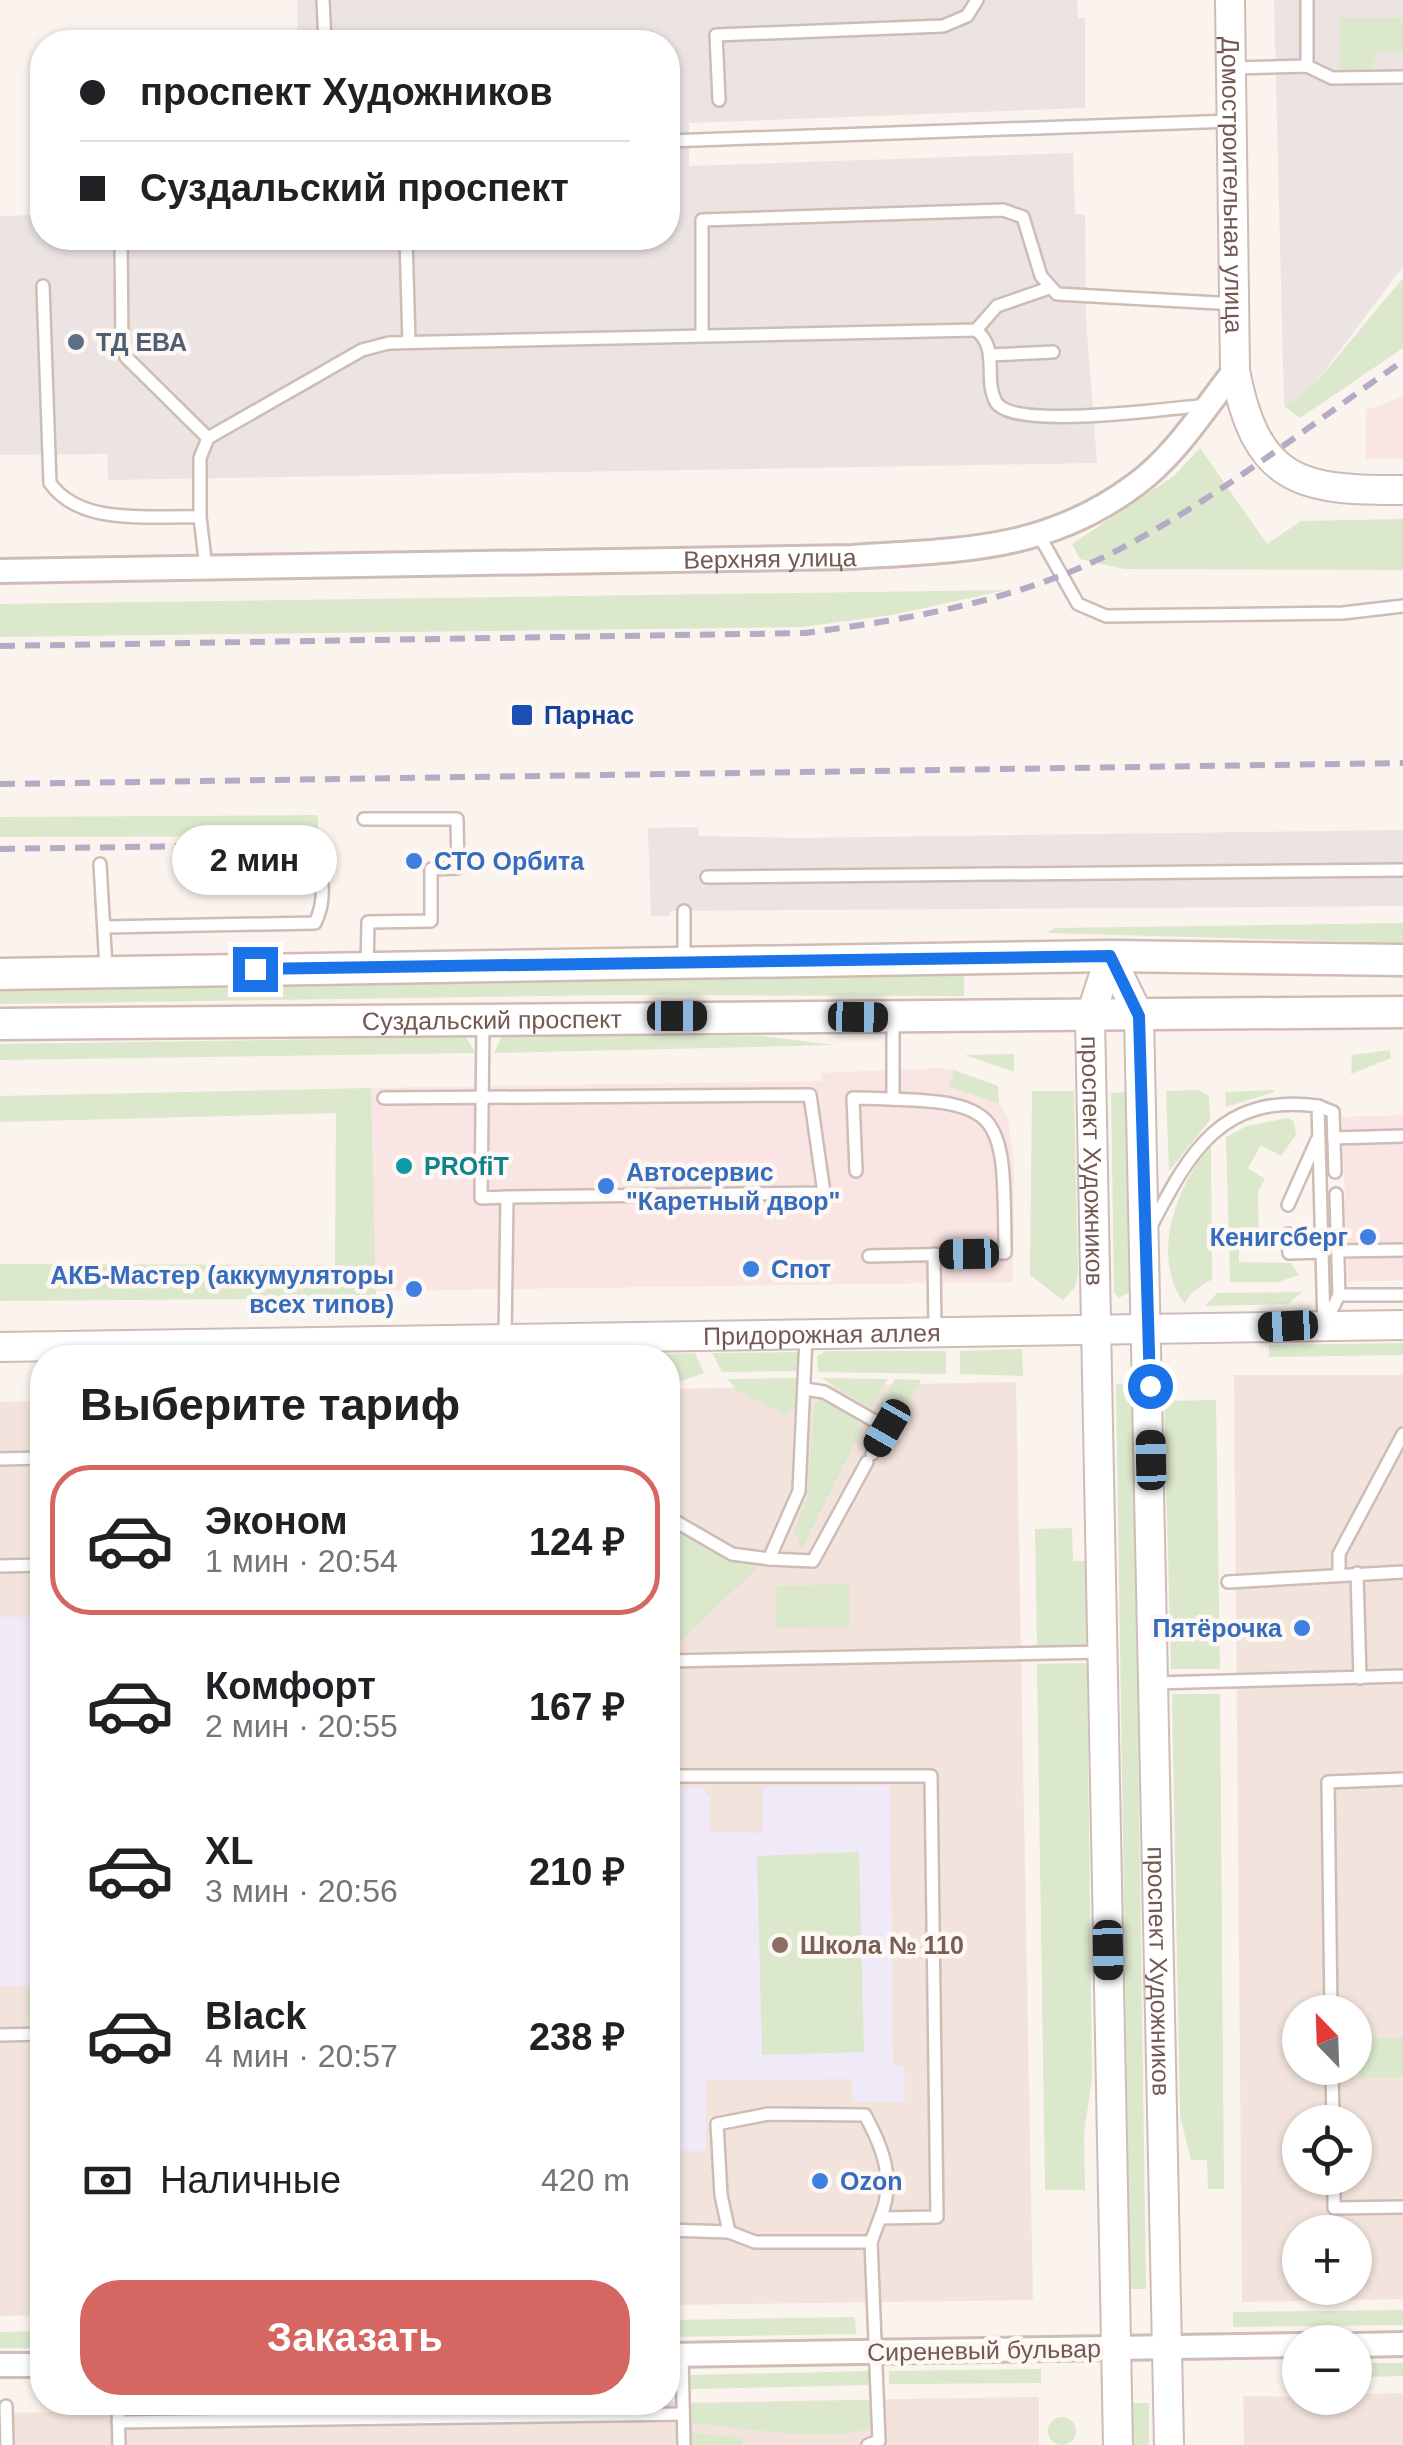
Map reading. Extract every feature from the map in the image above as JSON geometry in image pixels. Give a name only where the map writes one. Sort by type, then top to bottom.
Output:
[{"type":"main road","name":"Суздальский проспект","points":[[0,974],[1110,956],[1403,960]]},
{"type":"main road","name":"Суздальский проспект","points":[[0,1024],[483,1017],[1090,1018],[1403,1012]]},
{"type":"street","name":"Домостроительная улица","points":[[1230,0],[1236,370]]},
{"type":"street","name":"Верхняя улица","points":[[0,571],[852,557],[970,549],[1040,537],[1081,519],[1137,484],[1174,448],[1236,370]]},
{"type":"street","points":[[1236,370],[1252,428],[1283,472],[1334,490],[1403,490]]},
{"type":"street","name":"проспект Художников","points":[[1110,956],[1139,1016],[1149,1329],[1169,2445]]},
{"type":"street","name":"проспект Художников","points":[[1110,956],[1090,1018],[1118,2445]]},
{"type":"street","name":"Придорожная аллея","points":[[599,1345],[806,1334],[1394,1325]]},
{"type":"street","name":"Придорожная аллея","points":[[318,1345],[505,1339],[530,1345]]},
{"type":"street","name":"Придорожная аллея","points":[[0,1347],[30,1348]]},
{"type":"street","points":[[1372,2344],[1403,2344]]},
{"type":"street","name":"Сиреневый бульвар","points":[[680,2355],[1282,2346]]},
{"type":"street","points":[[0,2365],[30,2365]]},
{"type":"lane","points":[[323,0],[324,30]]},
{"type":"lane","points":[[719,100],[716,34],[943,26],[967,16],[977,0]]},
{"type":"lane","points":[[1307,0],[1307,66]]},
{"type":"lane","points":[[1232,68],[1307,66],[1332,78],[1403,77]]},
{"type":"lane","points":[[680,141],[1232,121]]},
{"type":"lane","points":[[702,335],[702,220],[1003,210],[1022,217],[1048,288]]},
{"type":"lane","points":[[121,250],[122,347],[126,357],[208,438]]},
{"type":"lane","points":[[406,250],[409,342]]},
{"type":"lane","points":[[43,286],[50,483],[69,503],[101,513],[200,517]]},
{"type":"lane","points":[[976,330],[996,306],[1048,288],[1067,296],[1235,304]]},
{"type":"lane","points":[[206,568],[200,517],[200,458],[208,438],[362,350],[409,342],[976,330],[984,336],[990,355],[997,404],[1018,416],[1208,405]]},
{"type":"lane","points":[[990,355],[1052,352]]},
{"type":"lane","points":[[1040,537],[1078,604],[1106,616],[1343,614],[1403,606]]},
{"type":"lane","points":[[364,820],[458,819],[458,868],[432,870],[430,921],[368,922],[367,967]]},
{"type":"lane","points":[[104,927],[314,923],[321,910],[321,870],[313,857],[287,857]]},
{"type":"lane","points":[[100,864],[106,972]]},
{"type":"lane","points":[[707,876],[1403,870]]},
{"type":"lane","points":[[684,911],[684,962]]},
{"type":"lane","points":[[384,1098],[482,1097],[810,1095],[824,1193],[481,1198],[482,1097],[483,1017]]},
{"type":"lane","points":[[893,1018],[893,1099]]},
{"type":"lane","points":[[856,1171],[854,1098],[946,1099],[971,1109],[1000,1137],[1004,1156],[1005,1253],[869,1256]]},
{"type":"lane","points":[[1145,1237],[1200,1141],[1256,1110],[1294,1103],[1333,1112],[1335,1172]]},
{"type":"lane","points":[[1318,1106],[1324,1324]]},
{"type":"lane","points":[[1288,1205],[1319,1136]]},
{"type":"lane","points":[[1334,1138],[1403,1136]]},
{"type":"lane","points":[[1324,1324],[1339,1295],[1336,1194]]},
{"type":"lane","points":[[505,1339],[507,1198]]},
{"type":"lane","points":[[1288,1234],[1289,1253],[1322,1252]]},
{"type":"lane","points":[[1338,1251],[1403,1250]]},
{"type":"lane","points":[[934,1254],[935,1332]]},
{"type":"lane","points":[[1339,1295],[1403,1295]]},
{"type":"lane","points":[[1384,1296],[1394,1325]]},
{"type":"lane","points":[[769,1559],[799,1491],[797,1467],[806,1334]]},
{"type":"lane","points":[[680,1524],[732,1554],[814,1561],[887,1428],[824,1392],[805,1389]]},
{"type":"lane","points":[[1340,1574],[1338,1554],[1403,1434]]},
{"type":"lane","points":[[0,1459],[30,1458]]},
{"type":"lane","points":[[0,1566],[30,1565]]},
{"type":"lane","points":[[1228,1582],[1403,1572]]},
{"type":"lane","points":[[1357,1573],[1360,1678]]},
{"type":"lane","points":[[680,1660],[1103,1652]]},
{"type":"lane","points":[[1155,1683],[1403,1676]]},
{"type":"lane","points":[[680,1776],[931,1776],[938,2217],[880,2218]]},
{"type":"lane","points":[[1332,1995],[1328,1782],[1403,1779]]},
{"type":"lane","points":[[0,2035],[30,2034]]},
{"type":"lane","points":[[729,2232],[720,2195],[717,2124],[768,2114],[865,2115],[883,2150],[889,2198],[871,2242],[878,2444]]},
{"type":"lane","points":[[1334,2195],[1334,2208],[1403,2207]]},
{"type":"lane","points":[[680,2230],[729,2232],[755,2242],[871,2242]]},
{"type":"lane","points":[[680,2392],[684,2445]]},
{"type":"lane","points":[[6,2406],[7,2445]]},
{"type":"lane","points":[[118,2415],[119,2445]]},
{"type":"lane","points":[[118,2422],[612,2415]]},
{"type":"shaded area","points":[[297,0],[1077,0],[1078,18],[1085,18],[1085,108],[689,123],[689,166],[1073,153],[1075,214],[1085,215],[1086,319],[1097,463],[108,480],[107,454],[0,455],[0,216],[30,215],[30,250],[680,250],[680,30],[298,30]]},
{"type":"shaded area","points":[[1274,0],[1403,0],[1403,266],[1313,386],[1284,406]]},
{"type":"shaded area","points":[[1403,397],[1403,458],[1366,459],[1366,410]]},
{"type":"shaded area","points":[[698,827],[699,836],[798,838],[1403,830],[1403,906],[670,911],[669,916],[651,916],[648,828]]},
{"type":"shaded area","name":"Автосервис \"Каретный двор\"","points":[[954,1070],[949,1087],[999,1103],[1008,1119],[1014,1168],[1013,1282],[375,1291],[371,1088],[821,1081],[821,1073]]},
{"type":"shaded area","points":[[1403,1115],[1403,1280],[1348,1282],[1342,1117]]},
{"type":"shaded area","points":[[1234,1375],[1403,1375],[1403,2299],[1372,2300],[1372,2215],[1282,2215],[1282,2301],[1242,2302]]},
{"type":"shaded area","points":[[1016,1382],[1033,2300],[680,2305],[680,1389]]},
{"type":"shaded area","points":[[30,1401],[30,2315],[0,2316],[0,1402]]},
{"type":"shaded area","points":[[0,1617],[30,1617],[30,1986],[0,1986]]},
{"type":"shaded area","name":"Школа № 110","points":[[890,1785],[893,2066],[904,2067],[905,2102],[853,2102],[852,2079],[706,2080],[706,2151],[680,2151],[680,1788],[703,1788],[710,1798],[710,1832],[763,1833],[763,1787]]},
{"type":"shaded area","points":[[1403,2393],[1403,2445],[1244,2445],[1243,2396],[1282,2397],[1282,2415],[1372,2415],[1372,2394]]},
{"type":"shaded area","points":[[1039,2397],[1039,2445],[0,2445],[0,2413],[680,2415],[680,2403]]},
{"type":"green space","points":[[1340,18],[1403,18],[1403,52],[1378,52],[1368,75],[1339,75]]},
{"type":"green space","points":[[1403,278],[1403,348],[1300,418],[1284,406],[1313,386]]},
{"type":"green space","points":[[1200,448],[1267,544],[1301,521],[1403,519],[1403,570],[1124,569],[1080,559],[1072,544],[1174,476]]},
{"type":"green space","points":[[1006,590],[892,615],[802,627],[0,637],[0,604]]},
{"type":"green space","points":[[318,815],[318,836],[0,837],[0,817]]},
{"type":"green space","points":[[1403,923],[1403,943],[1046,933],[1055,928]]},
{"type":"green space","points":[[964,974],[964,996],[613,995],[0,1004],[0,991]]},
{"type":"green space","points":[[502,1036],[763,1036],[834,1045],[494,1053]]},
{"type":"green space","points":[[466,1037],[475,1053],[0,1060],[0,1044]]},
{"type":"green space","points":[[1390,1050],[1391,1058],[1351,1074],[1352,1055]]},
{"type":"green space","points":[[1014,1054],[1014,1072],[965,1055]]},
{"type":"green space","points":[[954,1070],[998,1086],[999,1103],[949,1087]]},
{"type":"green space","points":[[371,1088],[376,1298],[0,1301],[0,1264],[335,1265],[336,1113],[0,1122],[0,1096]]},
{"type":"green space","points":[[1198,1090],[1209,1096],[1210,1120],[1169,1171],[1166,1091]]},
{"type":"green space","points":[[1032,1091],[1074,1091],[1078,1273],[1075,1287],[1063,1300],[1030,1275]]},
{"type":"green space","points":[[1127,1092],[1130,1292],[1119,1298],[1114,1293],[1111,1093]]},
{"type":"green space","points":[[1225,1092],[1274,1092],[1226,1107]]},
{"type":"green space","points":[[1288,1118],[1294,1122],[1296,1135],[1281,1156],[1261,1145],[1248,1168],[1265,1179],[1258,1192],[1259,1240],[1239,1241],[1239,1262],[1291,1263],[1299,1275],[1278,1282],[1230,1282],[1226,1137],[1247,1126]]},
{"type":"green space","points":[[1211,1147],[1212,1279],[1191,1293],[1185,1304],[1169,1266],[1171,1223],[1187,1181]]},
{"type":"green space","points":[[1302,1292],[1288,1304],[1205,1306],[1217,1293]]},
{"type":"green space","points":[[1403,1343],[1403,1355],[1269,1357],[1269,1345]]},
{"type":"green space","points":[[1022,1349],[1023,1376],[960,1374],[960,1351]]},
{"type":"green space","points":[[826,1351],[946,1351],[946,1374],[818,1372],[817,1356]]},
{"type":"green space","points":[[801,1352],[800,1371],[722,1372],[712,1353]]},
{"type":"green space","points":[[680,1353],[695,1353],[704,1373],[680,1382]]},
{"type":"green space","points":[[799,1378],[797,1406],[786,1415],[738,1391],[727,1379]]},
{"type":"green space","points":[[821,1378],[888,1379],[870,1408]]},
{"type":"green space","points":[[895,1379],[921,1380],[897,1422],[876,1411]]},
{"type":"green space","points":[[1116,1384],[1133,1384],[1146,2289],[1130,2289]]},
{"type":"green space","points":[[819,1398],[856,1415],[862,1429],[802,1549],[794,1533],[807,1497],[814,1404]]},
{"type":"green space","points":[[1216,1400],[1220,1669],[1171,1669],[1164,1401]]},
{"type":"green space","points":[[1072,1528],[1073,1561],[1086,1561],[1087,1646],[1037,1647],[1035,1529]]},
{"type":"green space","points":[[680,1533],[731,1561],[757,1568],[680,1642]]},
{"type":"green space","points":[[849,1584],[850,1627],[776,1628],[775,1586]]},
{"type":"green space","points":[[1087,1663],[1092,2079],[1084,2133],[1085,2190],[1045,2190],[1037,1664]]},
{"type":"green space","points":[[1172,1694],[1220,1694],[1224,2189],[1208,2189],[1207,2160],[1191,2160],[1180,2116]]},
{"type":"green space","points":[[859,1852],[864,2052],[762,2055],[757,1856]]},
{"type":"green space","points":[[1403,2037],[1403,2077],[1372,2078],[1372,2038]]},
{"type":"green space","points":[[1403,2310],[1403,2325],[1233,2327],[1233,2312]]},
{"type":"green space","points":[[855,2317],[856,2334],[680,2337],[680,2320]]},
{"type":"green space","points":[[30,2331],[30,2348],[0,2348],[0,2332]]},
{"type":"green space","points":[[1372,2363],[1403,2363],[1403,2376],[1372,2377]]},
{"type":"green space","points":[[1041,2369],[1041,2383],[889,2384],[889,2371]]},
{"type":"green space","points":[[872,2371],[872,2385],[691,2389],[690,2375]]},
{"type":"green space","points":[[873,2400],[871,2426],[838,2434],[692,2423],[691,2404]]},
{"type":"green space","points":[[1132,2403],[1149,2403],[1149,2445],[1133,2445]]},
{"type":"green space","points":[[1062,2417],[1072,2421],[1076,2431],[1072,2441],[1062,2445],[1052,2441],[1048,2431],[1052,2421]]},
{"type":"green space","points":[[691,2432],[742,2438],[742,2445],[692,2445]]},
{"type":"railway","points":[[0,646],[805,633],[923,614],[1001,596],[1112,553],[1224,487],[1403,361]]},
{"type":"railway","points":[[0,784],[1403,763]]},
{"type":"railway","points":[[0,849],[319,844]]},
{"type":"place","name":"ТД ЕВА","points":[[76,342]]},
{"type":"place","name":"Парнас","points":[[522,715]]},
{"type":"place","name":"СТО Орбита","points":[[414,861]]},
{"type":"place","name":"PROfiT","points":[[404,1166]]},
{"type":"place","name":"Автосервис \"Каретный двор\"","points":[[606,1186]]},
{"type":"place","name":"Кенигсберг","points":[[1368,1237]]},
{"type":"place","name":"Спот","points":[[751,1269]]},
{"type":"place","name":"АКБ-Мастер (аккумуляторы всех типов)","points":[[414,1289]]},
{"type":"place","name":"Пятёрочка","points":[[1302,1628]]},
{"type":"place","name":"Школа № 110","points":[[780,1945]]},
{"type":"place","name":"Ozon","points":[[820,2181]]},
{"type":"route","points":[[255,969],[1110,956],[1139,1016],[1150,1386]]}]
